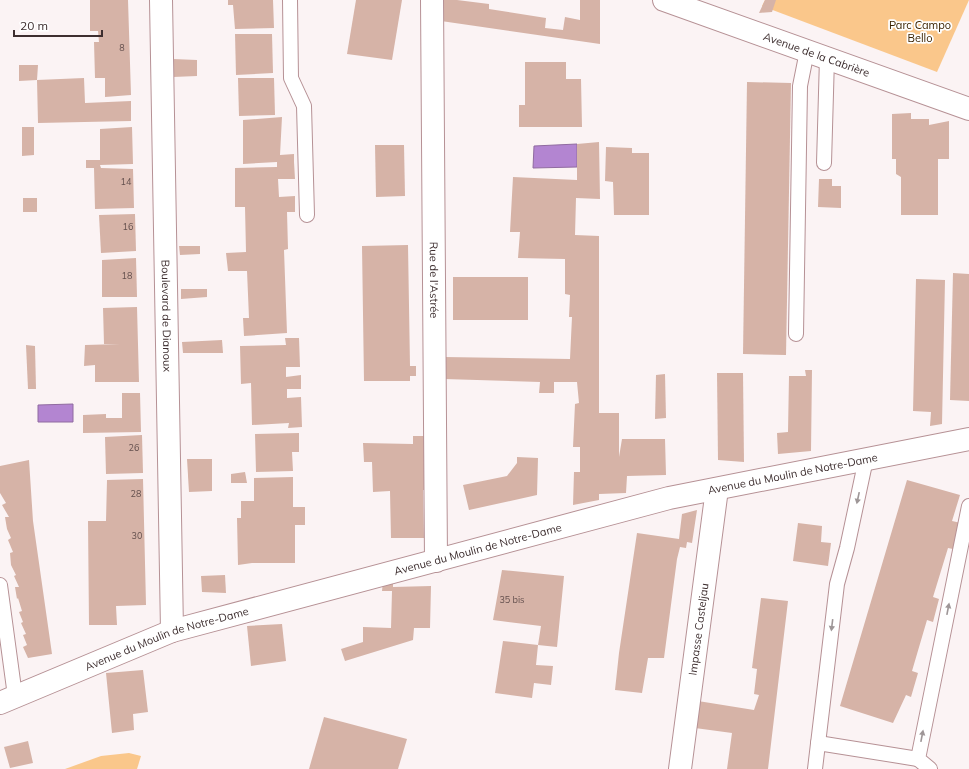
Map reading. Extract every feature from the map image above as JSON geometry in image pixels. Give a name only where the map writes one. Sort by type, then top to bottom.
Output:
[{"type":"street","name":"Boulevard de Dianoux","points":[[161,0],[172,631]]},
{"type":"street","name":"Rue de l'Astrée","points":[[432,0],[436,561]]},
{"type":"street","name":"Avenue de la Cabrière","points":[[664,0],[969,109]]},
{"type":"street","name":"Avenue du Moulin de Notre-Dame","points":[[7,700],[172,631],[669,498],[969,439]]},
{"type":"street","name":"Impasse Casteljau","points":[[680,769],[716,488]]},
{"type":"lane","points":[[290,0],[291,78],[304,106],[308,215]]},
{"type":"lane","points":[[817,54],[824,163]]},
{"type":"lane","points":[[796,334],[800,86],[817,54]]},
{"type":"lane","points":[[815,769],[837,584],[847,548],[866,460]]},
{"type":"lane","points":[[918,760],[969,506]]},
{"type":"lane","points":[[0,585],[7,700]]},
{"type":"lane","points":[[818,743],[918,760],[930,769]]},
{"type":"green space","name":"Parc Campo Bello","points":[[765,0],[969,0],[937,72],[762,6]]},
{"type":"green space","points":[[129,753],[141,756],[137,769],[65,769],[101,756]]},
{"type":"shaded area","points":[[577,144],[577,167],[533,168],[534,146]]},
{"type":"shaded area","points":[[73,404],[73,422],[38,422],[38,405]]},
{"type":"building","points":[[90,0],[128,0],[131,95],[105,97],[105,78],[95,78],[94,42],[99,42],[98,31],[90,31]]},
{"type":"building","points":[[228,0],[273,0],[274,28],[235,29],[233,5],[228,5]]},
{"type":"building","points":[[356,0],[402,0],[392,60],[347,54]]},
{"type":"building","points":[[441,0],[457,0],[489,4],[489,9],[546,18],[545,28],[563,30],[565,17],[580,20],[580,0],[600,0],[600,44],[441,21]]},
{"type":"building","points":[[765,0],[776,0],[772,12],[759,13]]},
{"type":"building","points":[[235,34],[272,34],[273,73],[236,75]]},
{"type":"building","points":[[173,59],[197,60],[197,76],[173,77]]},
{"type":"building","points":[[525,62],[566,62],[566,79],[581,79],[582,127],[519,127],[519,105],[525,105]]},
{"type":"building","points":[[19,65],[38,65],[37,80],[19,81]]},
{"type":"building","points":[[84,78],[85,103],[131,101],[131,121],[38,123],[37,80]]},
{"type":"building","points":[[238,78],[274,78],[275,115],[239,116]]},
{"type":"building","points":[[747,82],[791,83],[786,355],[743,354]]},
{"type":"building","points":[[911,113],[911,119],[929,119],[929,125],[949,121],[949,159],[938,159],[938,215],[901,215],[901,177],[896,174],[896,159],[892,159],[892,114]]},
{"type":"building","points":[[282,117],[280,155],[294,154],[295,179],[278,179],[279,197],[295,196],[295,212],[287,212],[288,249],[284,250],[287,333],[244,336],[243,318],[249,318],[247,271],[228,271],[226,253],[246,252],[245,207],[235,207],[235,168],[277,167],[277,162],[243,164],[243,120]]},
{"type":"building","points":[[22,127],[34,127],[34,155],[22,156]]},
{"type":"building","points":[[132,127],[133,164],[100,165],[101,168],[133,169],[134,208],[95,209],[94,168],[86,168],[86,160],[100,160],[100,129]]},
{"type":"building","points":[[599,142],[600,199],[576,198],[575,235],[599,236],[599,413],[619,413],[619,457],[622,439],[665,439],[666,475],[627,476],[626,493],[599,494],[599,500],[573,505],[574,472],[580,472],[580,447],[573,447],[575,404],[579,403],[577,382],[554,382],[554,393],[539,393],[540,382],[444,379],[444,357],[570,359],[572,317],[569,317],[570,295],[565,294],[565,259],[518,258],[520,232],[510,232],[513,177],[577,180],[577,144]]},
{"type":"building","points":[[375,145],[404,145],[405,196],[376,197]]},
{"type":"building","points":[[606,147],[632,148],[632,153],[649,153],[649,215],[614,215],[613,182],[605,181]]},
{"type":"building","points":[[819,179],[832,179],[832,186],[841,186],[841,208],[818,207]]},
{"type":"building","points":[[23,198],[37,198],[37,212],[23,212]]},
{"type":"building","points":[[135,214],[136,251],[101,253],[99,215]]},
{"type":"building","points":[[408,245],[410,366],[416,366],[416,376],[410,376],[410,381],[364,381],[362,246]]},
{"type":"building","points":[[179,246],[200,246],[200,254],[180,255]]},
{"type":"building","points":[[136,258],[137,297],[102,297],[102,260]]},
{"type":"building","points":[[953,273],[969,274],[969,401],[950,400]]},
{"type":"building","points":[[453,277],[528,277],[528,320],[453,320]]},
{"type":"building","points":[[916,279],[945,280],[942,424],[930,426],[931,412],[913,411]]},
{"type":"building","points":[[181,289],[207,289],[207,297],[181,299]]},
{"type":"building","points":[[137,307],[139,382],[95,382],[95,365],[84,366],[85,345],[120,344],[104,344],[103,308]]},
{"type":"building","points":[[285,338],[299,338],[300,367],[286,367],[286,377],[301,375],[301,389],[287,389],[287,398],[301,397],[302,427],[288,428],[289,423],[252,425],[251,383],[241,384],[240,346],[286,345]]},
{"type":"building","points":[[222,340],[223,353],[183,353],[182,342]]},
{"type":"building","points":[[26,345],[35,346],[36,389],[28,389]]},
{"type":"building","points":[[805,370],[812,370],[811,451],[778,454],[777,433],[788,432],[789,376],[806,376]]},
{"type":"building","points":[[717,373],[743,373],[744,462],[718,460]]},
{"type":"building","points":[[665,374],[666,418],[655,419],[656,375]]},
{"type":"building","points":[[122,393],[140,393],[141,432],[83,433],[83,415],[106,414],[106,418],[122,418]]},
{"type":"building","points":[[299,433],[299,452],[292,452],[293,471],[256,472],[255,434]]},
{"type":"building","points":[[142,435],[143,473],[106,474],[105,437]]},
{"type":"building","points":[[413,436],[426,436],[426,490],[423,490],[424,538],[391,538],[390,491],[373,492],[372,462],[364,462],[363,443],[413,444]]},
{"type":"building","points":[[517,457],[538,458],[537,495],[469,510],[463,485],[507,476],[517,463]]},
{"type":"building","points":[[187,459],[212,459],[212,491],[189,492]]},
{"type":"building","points":[[29,460],[33,521],[52,654],[28,658],[23,647],[27,645],[23,635],[26,634],[21,623],[23,622],[19,612],[22,611],[18,598],[17,599],[15,587],[19,587],[14,576],[16,575],[11,565],[10,553],[13,552],[8,540],[11,538],[7,529],[5,517],[9,517],[2,505],[6,503],[0,493],[0,466]]},
{"type":"building","points":[[245,472],[247,483],[231,483],[231,474]]},
{"type":"building","points":[[293,477],[293,507],[305,507],[305,525],[295,525],[295,563],[252,563],[238,565],[237,518],[241,518],[241,501],[254,501],[254,478]]},
{"type":"building","points":[[143,479],[146,605],[116,606],[117,625],[89,625],[88,521],[106,521],[107,480]]},
{"type":"building","points":[[907,480],[960,495],[952,521],[961,523],[953,549],[948,548],[933,597],[939,599],[933,622],[927,620],[912,671],[918,673],[911,697],[906,695],[893,723],[840,706]]},
{"type":"building","points":[[697,510],[692,543],[687,542],[686,548],[680,547],[677,559],[664,658],[648,658],[642,693],[615,690],[637,533],[679,539],[682,514]]},
{"type":"building","points":[[798,523],[822,526],[821,542],[831,543],[828,566],[793,561]]},
{"type":"building","points":[[502,570],[564,576],[557,647],[538,645],[541,626],[493,620]]},
{"type":"building","points":[[225,575],[226,593],[202,592],[201,576]]},
{"type":"building","points":[[383,581],[393,581],[393,587],[431,586],[430,628],[414,628],[413,640],[345,661],[341,649],[363,642],[363,627],[391,628],[392,591],[382,591]]},
{"type":"building","points":[[761,598],[788,601],[768,769],[727,769],[732,733],[695,728],[698,701],[754,710],[759,695],[754,694],[757,669],[752,668]]},
{"type":"building","points":[[282,624],[286,661],[251,666],[247,626]]},
{"type":"building","points":[[503,641],[538,645],[536,665],[553,666],[551,685],[534,683],[532,698],[495,693]]},
{"type":"building","points":[[143,670],[148,712],[133,714],[134,730],[112,733],[106,673]]},
{"type":"building","points":[[324,717],[407,739],[398,769],[309,769]]},
{"type":"building","points":[[28,741],[33,763],[10,768],[4,747]]}]
